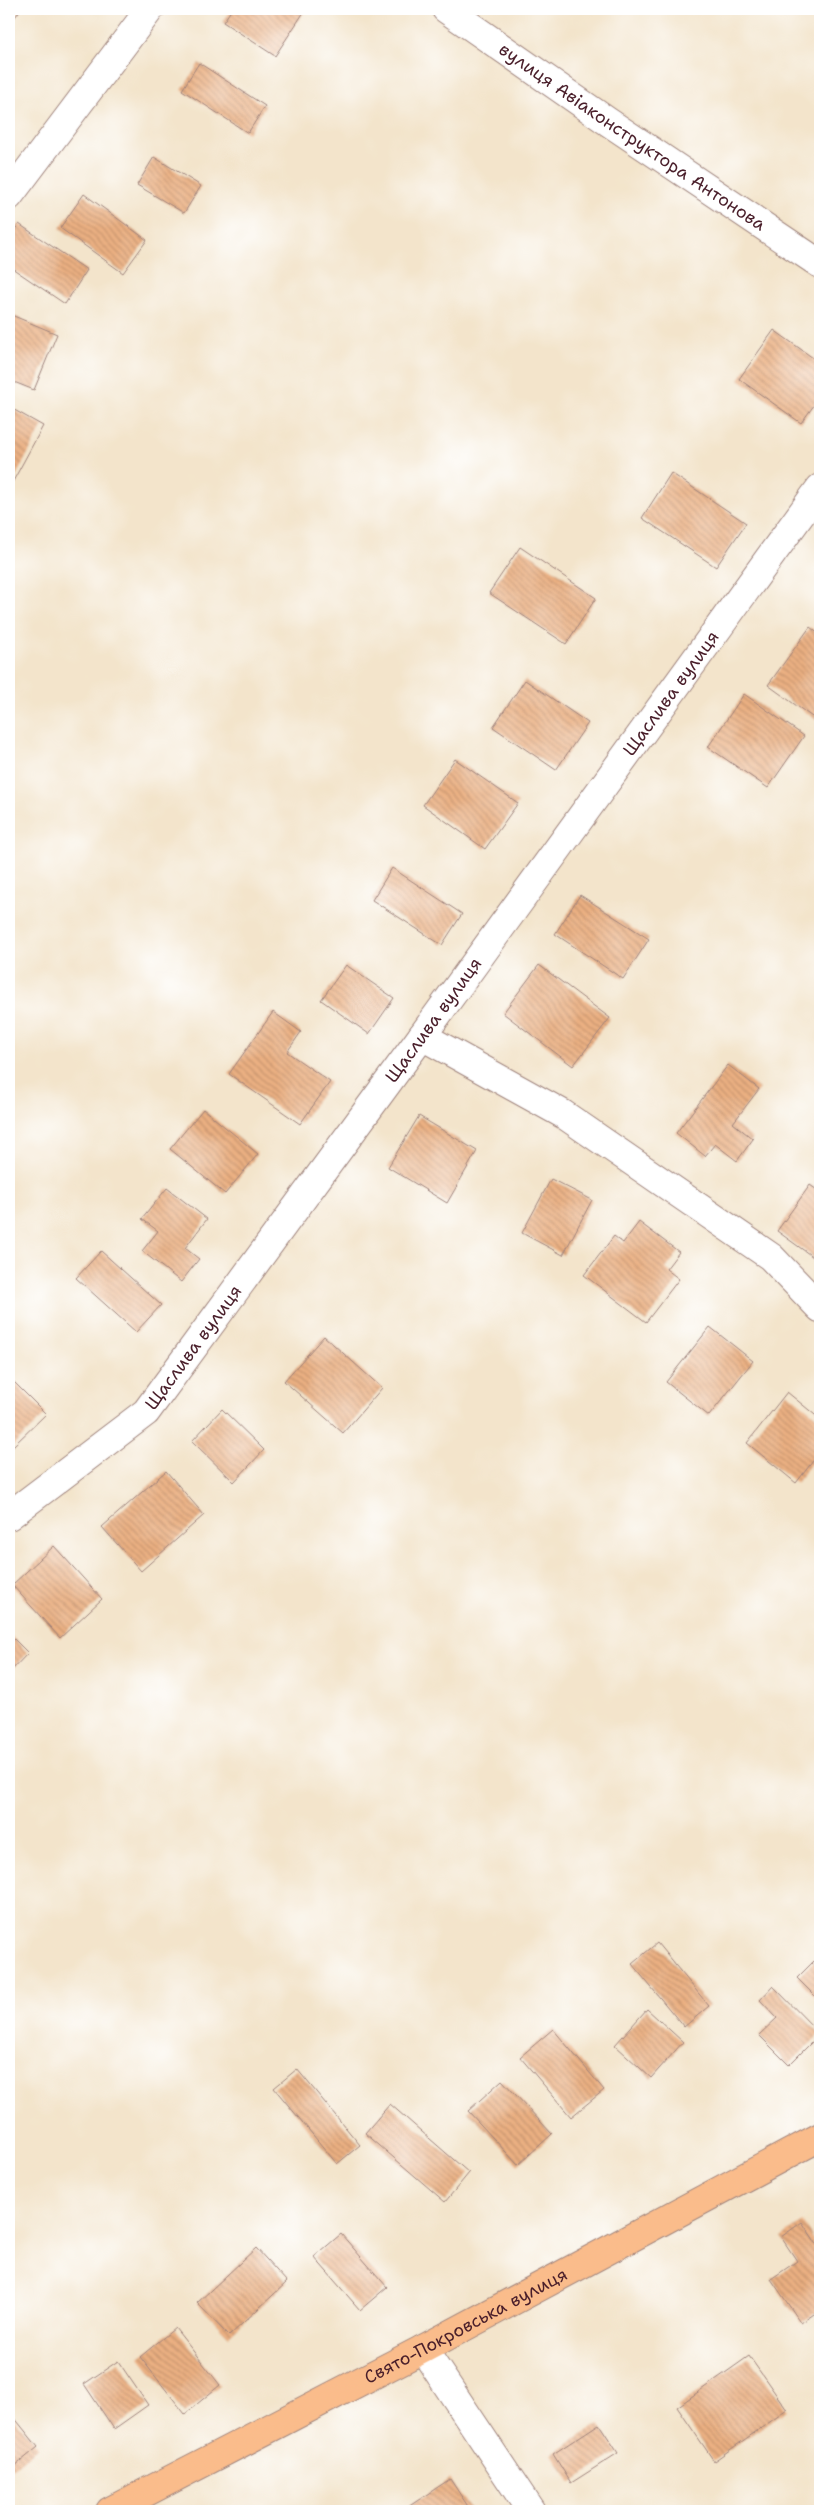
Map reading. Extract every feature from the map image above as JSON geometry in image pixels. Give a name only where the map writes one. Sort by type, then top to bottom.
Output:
[{"type":"main road","name":"Свято-Покровська вулиця","points":[[110,2511],[423,2349],[820,2137]]},
{"type":"street","points":[[9,196],[150,9]]},
{"type":"street","name":"вулиця Авіаконструктора Антонова","points":[[446,9],[607,121],[820,264]]},
{"type":"street","name":"Щаслива вулиця","points":[[9,1516],[146,1412],[820,488]]},
{"type":"street","points":[[422,1036],[563,1114],[771,1257],[820,1308]]},
{"type":"street","points":[[423,2349],[531,2511]]},
{"type":"building","points":[[9,9],[21,9],[9,25]]},
{"type":"building","points":[[232,9],[306,9],[275,56],[223,22]]},
{"type":"building","points":[[199,63],[265,106],[248,133],[182,90]]},
{"type":"building","points":[[154,157],[201,186],[184,213],[137,185]]},
{"type":"building","points":[[84,194],[147,240],[123,273],[60,228]]},
{"type":"building","points":[[19,224],[87,270],[65,304],[9,266],[9,238]]},
{"type":"building","points":[[9,314],[57,334],[34,390],[9,380]]},
{"type":"building","points":[[774,330],[820,363],[820,397],[801,423],[739,379]]},
{"type":"building","points":[[9,407],[43,426],[11,485],[9,483]]},
{"type":"building","points":[[671,473],[746,523],[716,567],[642,518]]},
{"type":"building","points":[[520,547],[596,598],[566,644],[489,593]]},
{"type":"building","points":[[810,627],[820,635],[819,722],[768,685]]},
{"type":"building","points":[[525,680],[588,723],[556,770],[493,727]]},
{"type":"building","points":[[744,694],[804,736],[768,788],[708,747]]},
{"type":"building","points":[[455,759],[518,803],[485,849],[423,805]]},
{"type":"building","points":[[392,868],[462,914],[442,945],[372,900]]},
{"type":"building","points":[[580,895],[649,939],[623,979],[555,934]]},
{"type":"building","points":[[346,965],[394,998],[369,1034],[321,1000]]},
{"type":"building","points":[[539,965],[610,1018],[573,1066],[503,1013]]},
{"type":"building","points":[[273,1012],[301,1032],[287,1052],[330,1082],[300,1124],[229,1074]]},
{"type":"building","points":[[728,1065],[759,1089],[733,1123],[753,1139],[737,1161],[715,1144],[705,1156],[676,1133]]},
{"type":"building","points":[[203,1109],[258,1154],[225,1194],[170,1149]]},
{"type":"building","points":[[419,1116],[477,1151],[447,1203],[388,1167]]},
{"type":"building","points":[[551,1179],[592,1200],[563,1255],[522,1233]]},
{"type":"building","points":[[810,1185],[820,1192],[820,1262],[777,1231]]},
{"type":"building","points":[[167,1188],[207,1219],[185,1248],[199,1259],[181,1282],[142,1251],[158,1231],[142,1219]]},
{"type":"building","points":[[639,1222],[679,1252],[666,1269],[679,1279],[646,1322],[584,1275],[614,1236],[623,1243]]},
{"type":"building","points":[[101,1251],[161,1305],[136,1332],[76,1278]]},
{"type":"building","points":[[710,1327],[753,1361],[709,1416],[666,1382]]},
{"type":"building","points":[[324,1336],[382,1388],[343,1433],[284,1381]]},
{"type":"building","points":[[9,1377],[46,1414],[13,1446],[9,1442]]},
{"type":"building","points":[[787,1392],[820,1419],[820,1452],[796,1483],[747,1443]]},
{"type":"building","points":[[222,1409],[264,1450],[234,1482],[192,1441]]},
{"type":"building","points":[[166,1471],[204,1515],[141,1571],[102,1527]]},
{"type":"building","points":[[54,1546],[102,1599],[60,1638],[12,1585]]},
{"type":"building","points":[[9,1634],[28,1653],[9,1673]]},
{"type":"building","points":[[657,1943],[709,2006],[684,2027],[632,1964]]},
{"type":"building","points":[[820,1955],[820,2001],[797,1978]]},
{"type":"building","points":[[773,1986],[820,2034],[789,2065],[759,2035],[777,2018],[760,2000]]},
{"type":"building","points":[[647,2009],[683,2042],[651,2078],[615,2045]]},
{"type":"building","points":[[553,2029],[604,2090],[571,2117],[520,2057]]},
{"type":"building","points":[[297,2069],[360,2145],[337,2164],[274,2088]]},
{"type":"building","points":[[502,2080],[552,2134],[518,2165],[468,2111]]},
{"type":"building","points":[[390,2104],[469,2173],[445,2202],[365,2133]]},
{"type":"building","points":[[802,2222],[820,2249],[820,2310],[801,2323],[771,2279],[797,2261],[781,2237]]},
{"type":"building","points":[[341,2234],[387,2287],[360,2310],[314,2257]]},
{"type":"building","points":[[256,2248],[287,2282],[229,2336],[197,2303]]},
{"type":"building","points":[[175,2328],[220,2385],[185,2414],[140,2357]]},
{"type":"building","points":[[749,2356],[787,2410],[714,2461],[677,2407]]},
{"type":"building","points":[[118,2361],[148,2405],[114,2429],[84,2384]]},
{"type":"building","points":[[9,2411],[38,2447],[9,2471]]},
{"type":"building","points":[[599,2424],[618,2453],[571,2483],[553,2454]]},
{"type":"building","points":[[450,2479],[471,2511],[402,2511]]}]
